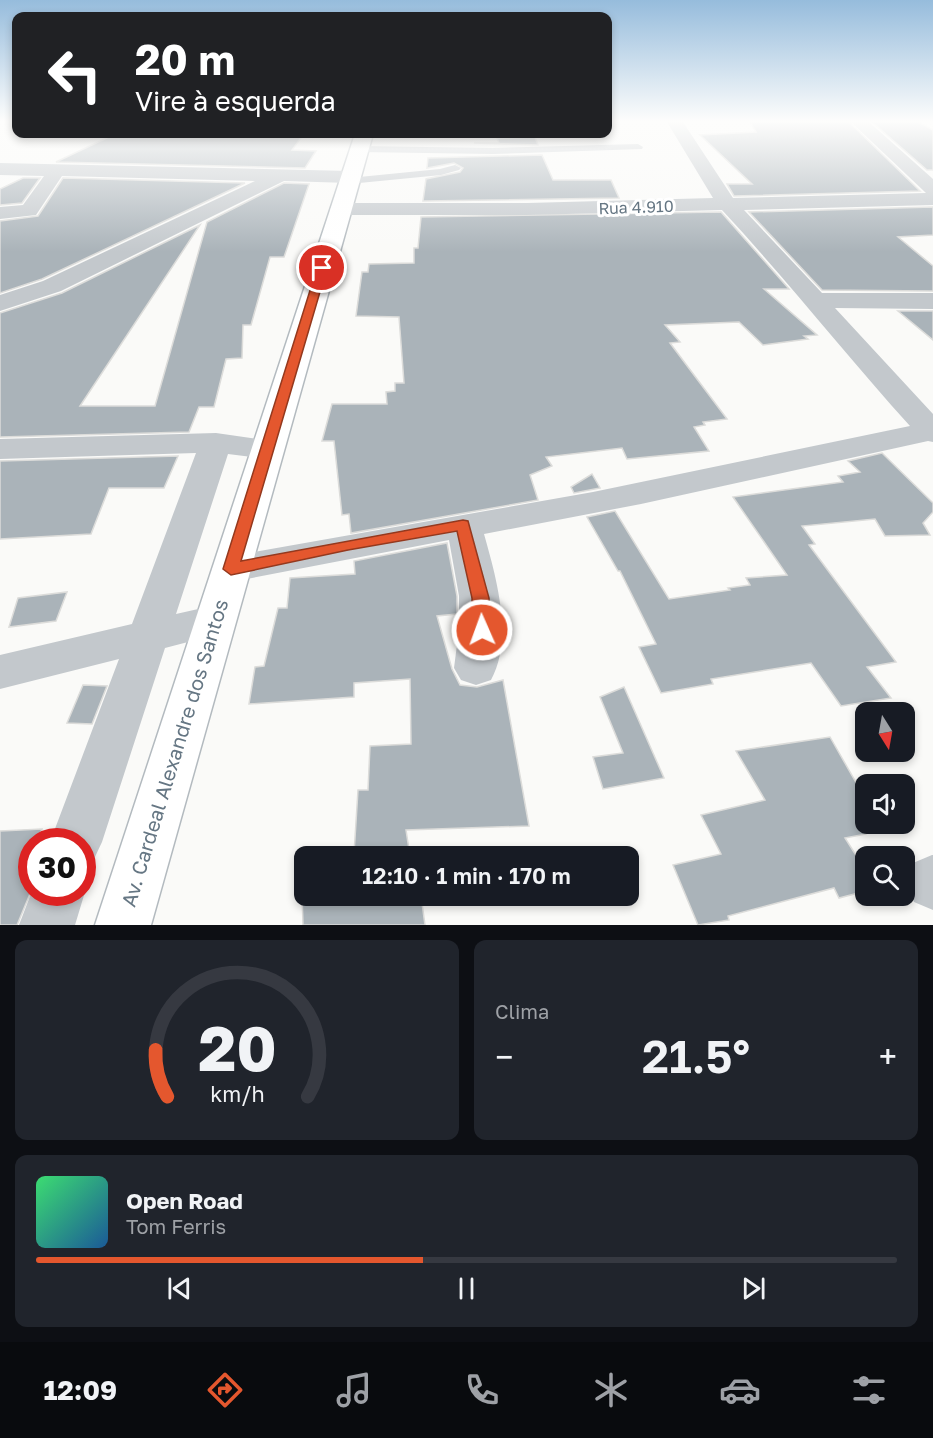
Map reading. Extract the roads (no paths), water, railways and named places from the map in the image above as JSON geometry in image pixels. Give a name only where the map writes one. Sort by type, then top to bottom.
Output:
[{"type":"street","name":"Av. Cardeal Alexandre dos Santos","points":[[123,925],[353,165]]},
{"type":"street","points":[[702,165],[727,204],[816,300],[849,341],[932,432]]},
{"type":"street","points":[[907,165],[933,189]]},
{"type":"street","name":"Rua 4.910","points":[[0,169],[281,175],[346,189],[527,210],[933,199]]},
{"type":"street","points":[[0,213],[29,211],[57,170]]},
{"type":"street","points":[[0,303],[52,286],[281,175]]},
{"type":"street","points":[[816,300],[933,301]]},
{"type":"street","points":[[231,569],[348,544],[712,479],[932,432]]},
{"type":"street","points":[[81,828],[216,443]]},
{"type":"street","points":[[0,448],[216,443],[267,449]]},
{"type":"street","points":[[463,525],[481,598],[482,630],[476,668]]},
{"type":"street","points":[[0,672],[150,634],[216,620]]},
{"type":"street","points":[[47,925],[53,906]]},
{"type":"lane","points":[[346,189],[431,174],[445,165]]}]
